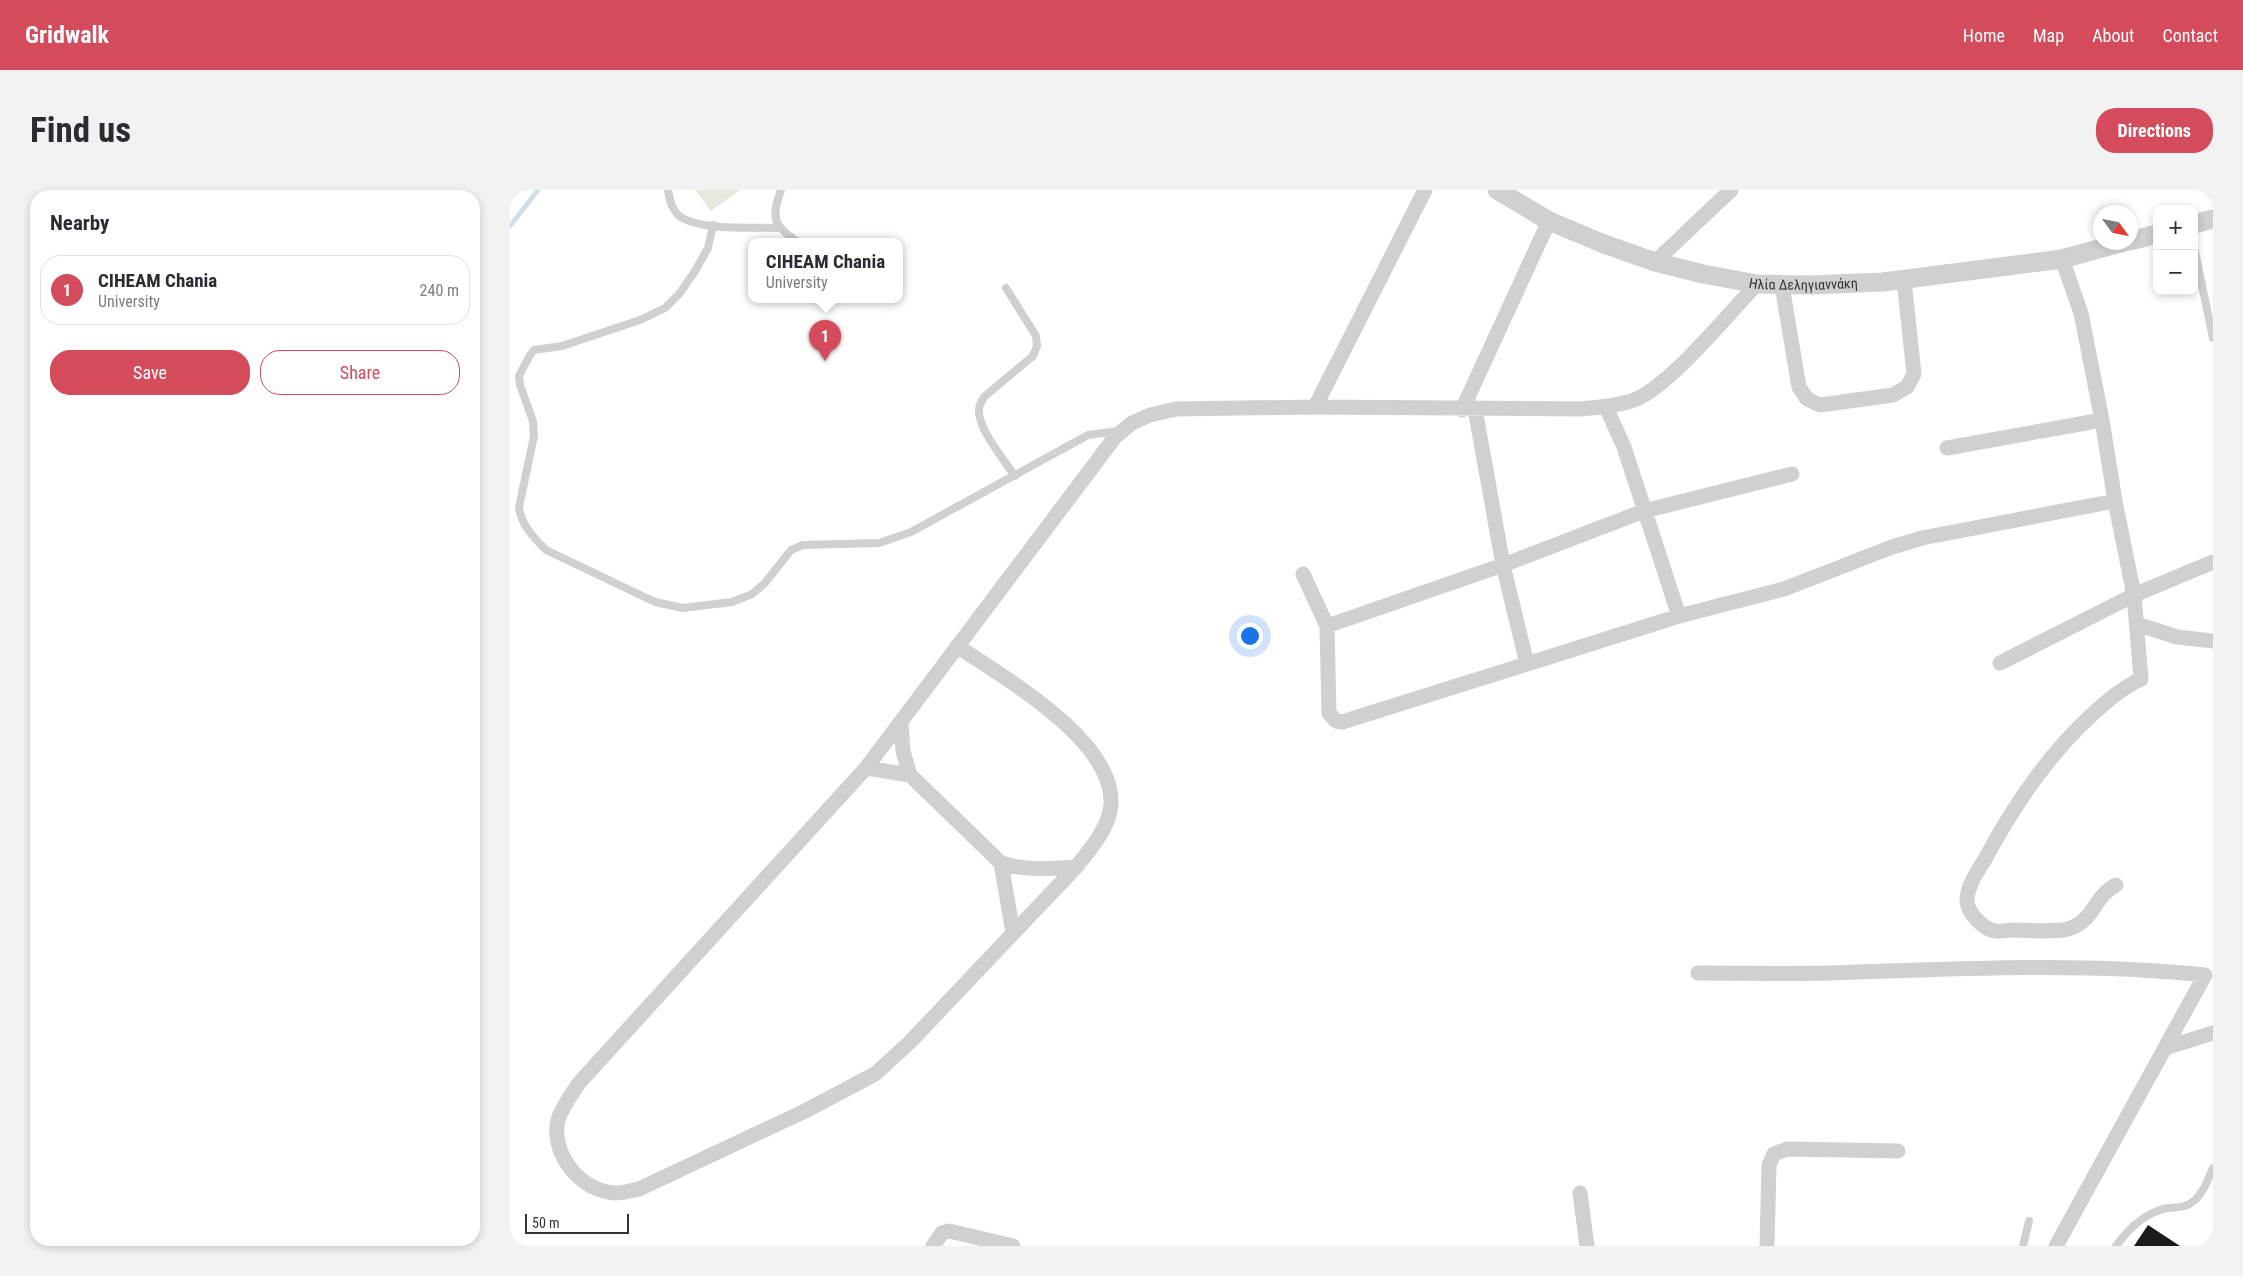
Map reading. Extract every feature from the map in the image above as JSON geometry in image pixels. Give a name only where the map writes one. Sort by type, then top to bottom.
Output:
[{"type":"street","points":[[1315,407],[1425,190]]},
{"type":"street","points":[[1655,262],[1731,190]]},
{"type":"street","name":"Ηλία Δεληγιαννάκη","points":[[1506,193],[1549,221],[1604,244],[1655,262],[1703,274],[1757,284],[1782,286],[1904,280],[2062,259],[2095,250]]},
{"type":"street","points":[[2198,223],[2213,219]]},
{"type":"street","points":[[1527,664],[1469,410],[1549,221]]},
{"type":"street","points":[[2138,239],[2153,235]]},
{"type":"street","points":[[2062,259],[2081,314],[2102,420],[2115,500],[2134,595],[2141,679],[2122,688],[2086,721],[2034,782],[1992,845],[1970,885],[1967,900],[1969,910],[1976,918],[1996,931],[2070,929],[2084,922],[2092,914],[2103,893],[2116,885]]},
{"type":"street","points":[[1782,286],[1799,387],[1808,399],[1820,405],[1893,396],[1907,387],[1914,374],[1904,280]]},
{"type":"street","points":[[956,646],[1041,703],[1066,724],[1100,765],[1110,786],[1111,806],[1098,840],[1076,867],[909,1044],[875,1074],[805,1111],[639,1189],[616,1193],[585,1182],[574,1172],[560,1153],[556,1141],[558,1120],[579,1082],[866,768],[956,646],[1115,437],[1132,423],[1150,415],[1176,409],[1315,407],[1469,410],[1581,409],[1635,400],[1651,391],[1682,363],[1757,284]]},
{"type":"street","points":[[1606,406],[1624,448],[1679,616]]},
{"type":"street","points":[[1947,448],[2102,420]]},
{"type":"street","points":[[1327,626],[1503,564],[1644,511],[1792,474]]},
{"type":"street","points":[[1303,574],[1327,626],[1329,713],[1336,721],[1342,722],[1679,616],[1784,589],[1892,547],[1922,538],[2115,500]]},
{"type":"street","points":[[2000,663],[2134,595],[2213,562]]},
{"type":"street","points":[[2137,624],[2177,637],[2213,641]]},
{"type":"street","points":[[901,723],[903,751],[910,775],[1001,863],[1017,868],[1042,870],[1076,867]]},
{"type":"street","points":[[866,768],[910,775]]},
{"type":"street","points":[[1001,863],[1013,934]]},
{"type":"street","points":[[1698,973],[1828,973],[1949,969],[2108,968],[2156,970],[2209,976],[2165,1048],[2056,1246]]},
{"type":"street","points":[[2165,1048],[2213,1033]]},
{"type":"street","points":[[1767,1246],[1769,1165],[1774,1154],[1787,1149],[1898,1151]]},
{"type":"street","points":[[1580,1193],[1587,1246]]},
{"type":"street","points":[[933,1246],[942,1233],[948,1231],[1013,1246]]},
{"type":"lane","points":[[668,190],[671,205],[679,215],[688,221],[713,225],[779,228],[793,238]]},
{"type":"lane","points":[[779,228],[776,210],[782,190]]},
{"type":"lane","points":[[713,225],[708,248],[695,271],[680,293],[665,308],[640,320],[562,346],[534,350],[530,355],[520,376],[520,385],[533,422],[534,436],[520,507],[521,518],[534,538],[546,550],[656,602],[683,608],[732,602],[752,594],[765,583],[791,550],[803,545],[878,543],[911,532],[1088,435],[1123,431]]},
{"type":"lane","points":[[2195,250],[2213,338]]},
{"type":"lane","points":[[1006,288],[1036,336],[1037,346],[1033,356],[985,396],[980,402],[979,410],[985,430],[1015,476]]},
{"type":"lane","points":[[2116,1246],[2127,1230],[2143,1218],[2167,1208],[2182,1208],[2195,1200],[2204,1188],[2213,1168]]},
{"type":"lane","points":[[2023,1246],[2029,1221]]},
{"type":"shaded area","points":[[695,190],[740,190],[711,211]]},
{"type":"building","points":[[2148,1225],[2180,1246],[2134,1246]]},
{"type":"waterway","points":[[510,226],[538,190]]},
{"type":"place","name":"CIHEAM Chania","points":[[825,361]]}]
